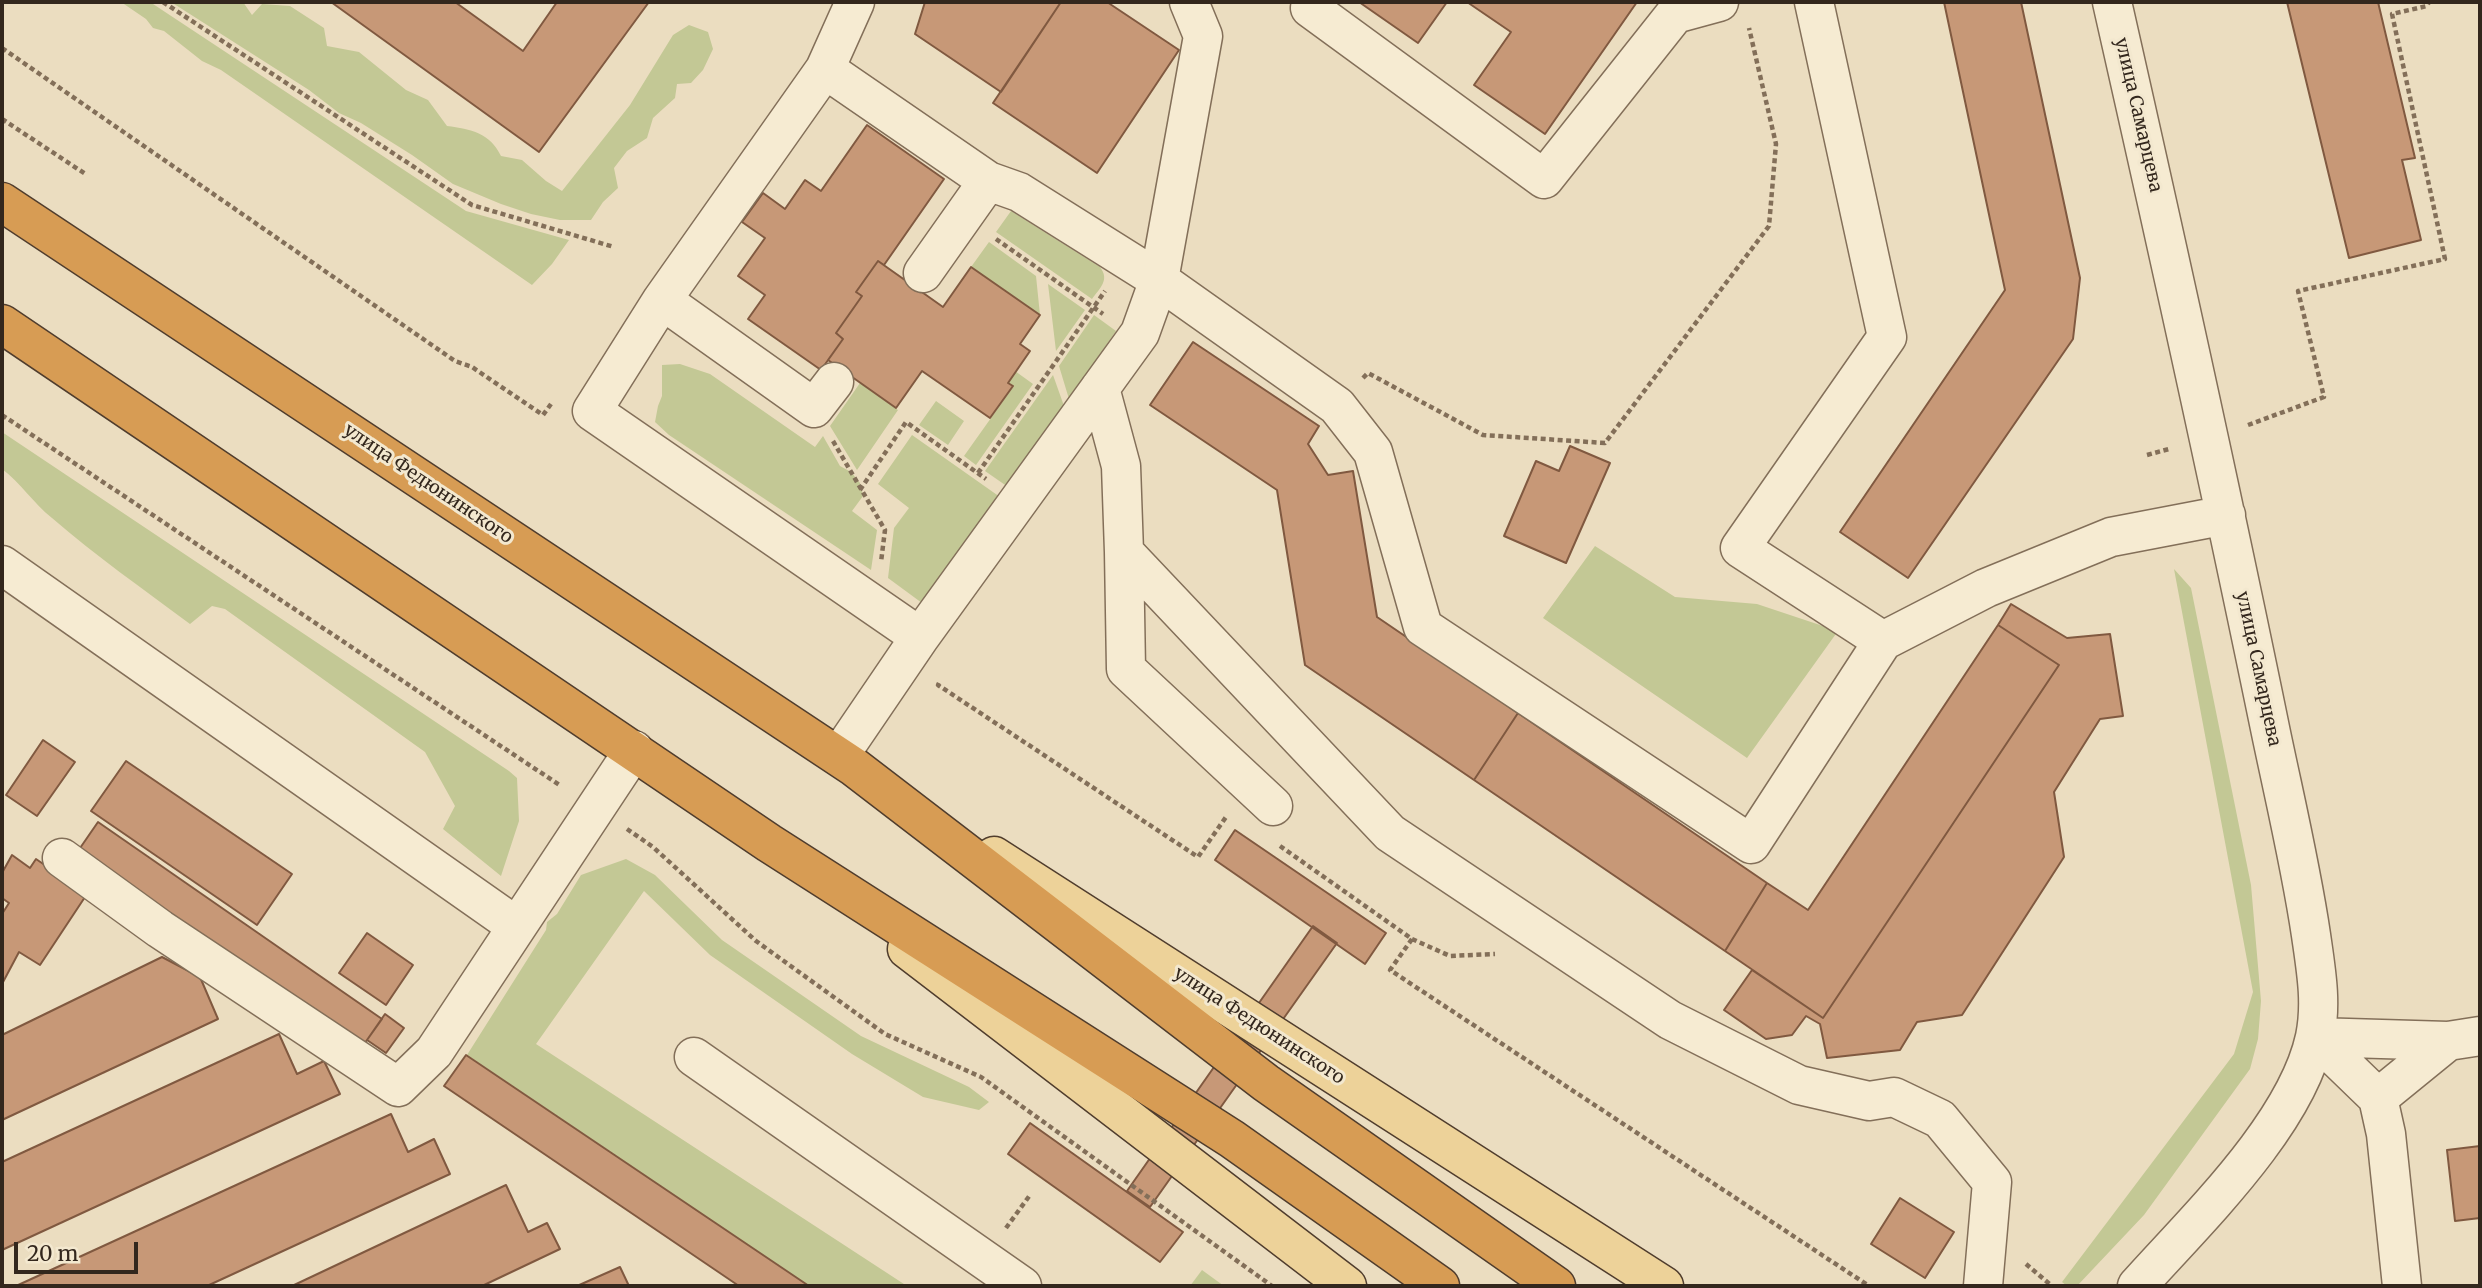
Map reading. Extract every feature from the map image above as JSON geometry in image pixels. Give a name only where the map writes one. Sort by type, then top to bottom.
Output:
[{"type":"highway","name":"улица Федюнинского","points":[[2,202],[846,762],[1266,1083],[1556,1286]]},
{"type":"highway","points":[[2,324],[769,843],[1232,1139],[1440,1286]]},
{"type":"main road","name":"улица Федюнинского","points":[[846,762],[1664,1286]]},
{"type":"main road","points":[[769,843],[1341,1283]]},
{"type":"street","points":[[855,2],[825,69],[662,300],[592,411],[920,637]]},
{"type":"street","points":[[846,762],[920,637],[1140,333],[1159,280],[1203,36],[1189,2]]},
{"type":"street","points":[[1314,2],[1310,8],[1544,179],[1674,8],[1733,8]]},
{"type":"street","points":[[1814,2],[1887,337],[1740,548],[1883,640]]},
{"type":"street","name":"улица Самарцева","points":[[2112,2],[2226,515],[2304,888],[2319,990],[2315,1037],[2305,1068],[2286,1105],[2249,1161],[2137,1286]]},
{"type":"street","points":[[825,69],[988,181],[1019,192],[1159,280],[1336,406],[1373,452],[1423,627],[1751,844],[1883,640],[1986,588],[2111,537],[2226,515]]},
{"type":"street","points":[[923,273],[988,181]]},
{"type":"street","points":[[662,300],[824,395]]},
{"type":"street","points":[[1100,388],[1121,466],[1126,670],[1273,806]]},
{"type":"street","points":[[1124,552],[1391,833],[1670,1020],[1798,1085],[1869,1101],[1894,1097],[1940,1119],[1992,1182],[1983,1286]]},
{"type":"street","points":[[2,565],[516,926]]},
{"type":"street","points":[[62,858],[160,929],[398,1087],[434,1052],[634,750]]},
{"type":"street","points":[[2315,1037],[2464,1039]]},
{"type":"street","points":[[2315,1037],[2378,1098],[2386,1134],[2402,1286]]},
{"type":"street","points":[[2378,1098],[2464,1039]]},
{"type":"street","points":[[694,1057],[1022,1286]]},
{"type":"path","points":[[163,2],[472,205],[614,247]]},
{"type":"path","points":[[2147,455],[2210,439],[2324,397],[2298,291],[2445,259],[2392,15],[2427,5],[2429,2]]},
{"type":"path","points":[[1336,406],[1368,373],[1483,435],[1605,443],[1769,226],[1776,144],[1733,8]]},
{"type":"path","points":[[2,48],[455,361]]},
{"type":"path","points":[[2,119],[87,175]]},
{"type":"path","points":[[963,216],[1117,324],[1140,333]]},
{"type":"path","points":[[978,473],[1110,284]]},
{"type":"path","points":[[824,395],[860,490],[885,530],[880,570]]},
{"type":"path","points":[[2,415],[653,846],[756,941],[885,1034],[981,1077],[1272,1286]]},
{"type":"path","points":[[860,490],[906,422],[1018,502]]},
{"type":"path","points":[[1412,939],[1450,956],[1501,953]]},
{"type":"path","points":[[1391,971],[1869,1286]]},
{"type":"green space","points":[[121,2],[150,2],[466,211],[569,240],[552,264],[532,285],[221,70],[202,61],[164,31],[153,28],[146,19]]},
{"type":"green space","points":[[171,2],[243,2],[252,15],[262,4],[290,6],[324,28],[327,46],[359,52],[406,90],[428,100],[447,126],[472,131],[485,137],[501,156],[522,160],[562,191],[630,105],[673,35],[689,25],[708,32],[713,49],[703,70],[691,83],[677,84],[675,98],[653,118],[647,138],[627,151],[614,168],[618,188],[603,202],[591,220],[560,220],[501,204],[453,184],[361,123],[339,113],[309,90]]},
{"type":"green space","points":[[1011,211],[1100,267],[1104,280],[1092,299],[996,232]]},
{"type":"green space","points":[[989,242],[1036,276],[1040,315],[971,267]]},
{"type":"green space","points":[[1048,284],[1085,310],[1056,351]]},
{"type":"green space","points":[[1094,315],[1116,331],[1069,399],[1059,366]]},
{"type":"green space","points":[[680,364],[710,374],[815,447],[823,436],[840,466],[851,472],[860,483],[863,496],[852,511],[877,530],[871,570],[669,435],[655,422],[662,396],[662,365]]},
{"type":"green space","points":[[1015,371],[1033,384],[976,465],[964,456],[1013,387],[1008,383]]},
{"type":"green space","points":[[1053,375],[1064,406],[1008,487],[985,471]]},
{"type":"green space","points":[[860,383],[898,410],[857,470],[830,426]]},
{"type":"green space","points":[[936,401],[964,421],[948,445],[919,425]]},
{"type":"green space","points":[[2,432],[517,778],[519,821],[501,876],[443,829],[455,806],[425,752],[225,609],[212,606],[190,624],[120,572],[45,512],[2,469]]},
{"type":"green space","points":[[912,435],[1000,497],[922,603],[888,578],[894,528],[909,508],[878,484]]},
{"type":"green space","points":[[1595,546],[1675,597],[1757,604],[1838,631],[1747,758],[1543,618]]},
{"type":"green space","points":[[2174,569],[2191,588],[2251,885],[2261,1001],[2258,1039],[2250,1069],[2144,1215],[2077,1286],[2067,1286],[2062,1282],[2234,1054],[2253,992]]},
{"type":"green space","points":[[626,859],[655,875],[722,940],[861,1036],[969,1087],[989,1102],[979,1110],[923,1097],[852,1054],[710,955],[644,891],[536,1044],[907,1286],[809,1286],[467,1055],[546,930],[547,922],[557,914],[581,875]]},
{"type":"green space","points":[[1202,1270],[1224,1286],[1190,1286]]},
{"type":"building","points":[[331,2],[455,2],[523,51],[557,2],[649,2],[539,152]]},
{"type":"building","points":[[925,2],[1061,2],[1001,92],[915,34]]},
{"type":"building","points":[[1061,2],[1107,2],[1179,50],[1097,173],[993,103]]},
{"type":"building","points":[[1359,2],[1447,2],[1418,43]]},
{"type":"building","points":[[1467,2],[1637,2],[1545,134],[1474,85],[1511,32]]},
{"type":"building","points":[[1944,2],[2021,2],[2080,278],[2073,339],[1908,578],[1840,532],[2005,290]]},
{"type":"building","points":[[2287,2],[2378,2],[2415,158],[2402,160],[2421,240],[2349,258]]},
{"type":"building","points":[[867,125],[944,179],[884,265],[878,261],[856,292],[862,296],[836,333],[843,339],[821,370],[748,319],[765,295],[738,276],[765,238],[742,222],[763,193],[785,209],[805,180],[821,191]]},
{"type":"building","points":[[878,261],[943,307],[971,267],[1040,315],[1020,344],[1030,351],[1008,383],[1013,386],[990,418],[922,371],[896,408],[828,360],[843,339],[836,333],[862,296],[856,292]]},
{"type":"building","points":[[1193,342],[1319,426],[1308,444],[1328,475],[1353,471],[1377,617],[1518,713],[1474,780],[1305,665],[1277,490],[1150,405]]},
{"type":"building","points":[[1570,446],[1610,463],[1566,563],[1504,536],[1536,461],[1559,471]]},
{"type":"building","points":[[2011,604],[2067,638],[2110,634],[2123,716],[2100,719],[2054,792],[2064,857],[1962,1015],[1917,1022],[1900,1050],[1827,1058],[1820,1024],[1806,1016],[1792,1035],[1766,1039],[1724,1010],[1752,970],[1823,1018],[2059,665],[1998,625]]},
{"type":"building","points":[[1998,625],[2059,665],[1823,1018],[1725,951],[1767,883],[1808,910]]},
{"type":"building","points":[[1518,713],[1767,883],[1725,951],[1474,780]]},
{"type":"building","points":[[43,740],[75,762],[37,816],[6,795]]},
{"type":"building","points":[[126,761],[292,874],[257,925],[91,811]]},
{"type":"building","points":[[98,822],[382,1019],[362,1047],[78,851]]},
{"type":"building","points":[[1235,830],[1386,933],[1365,964],[1215,860]]},
{"type":"building","points":[[12,855],[30,868],[36,859],[87,894],[40,965],[19,952],[2,984],[2,914],[9,903],[2,898],[2,873]]},
{"type":"building","points":[[1313,926],[1337,943],[1150,1207],[1127,1191]]},
{"type":"building","points":[[367,933],[413,965],[386,1005],[339,973]]},
{"type":"building","points":[[162,957],[200,977],[218,1019],[2,1120],[2,1035]]},
{"type":"building","points":[[385,1014],[404,1028],[386,1053],[367,1040]]},
{"type":"building","points":[[279,1034],[297,1074],[324,1061],[340,1094],[2,1250],[2,1162]]},
{"type":"building","points":[[466,1055],[809,1286],[739,1286],[444,1086]]},
{"type":"building","points":[[391,1114],[408,1152],[434,1139],[450,1174],[207,1286],[16,1286]]},
{"type":"building","points":[[1030,1123],[1183,1232],[1160,1262],[1008,1154]]},
{"type":"building","points":[[2480,1146],[2480,1218],[2455,1221],[2447,1150]]},
{"type":"building","points":[[506,1185],[528,1232],[547,1223],[560,1249],[482,1286],[292,1286]]},
{"type":"building","points":[[1900,1198],[1954,1232],[1925,1278],[1871,1244]]},
{"type":"building","points":[[620,1267],[629,1286],[577,1286]]}]
